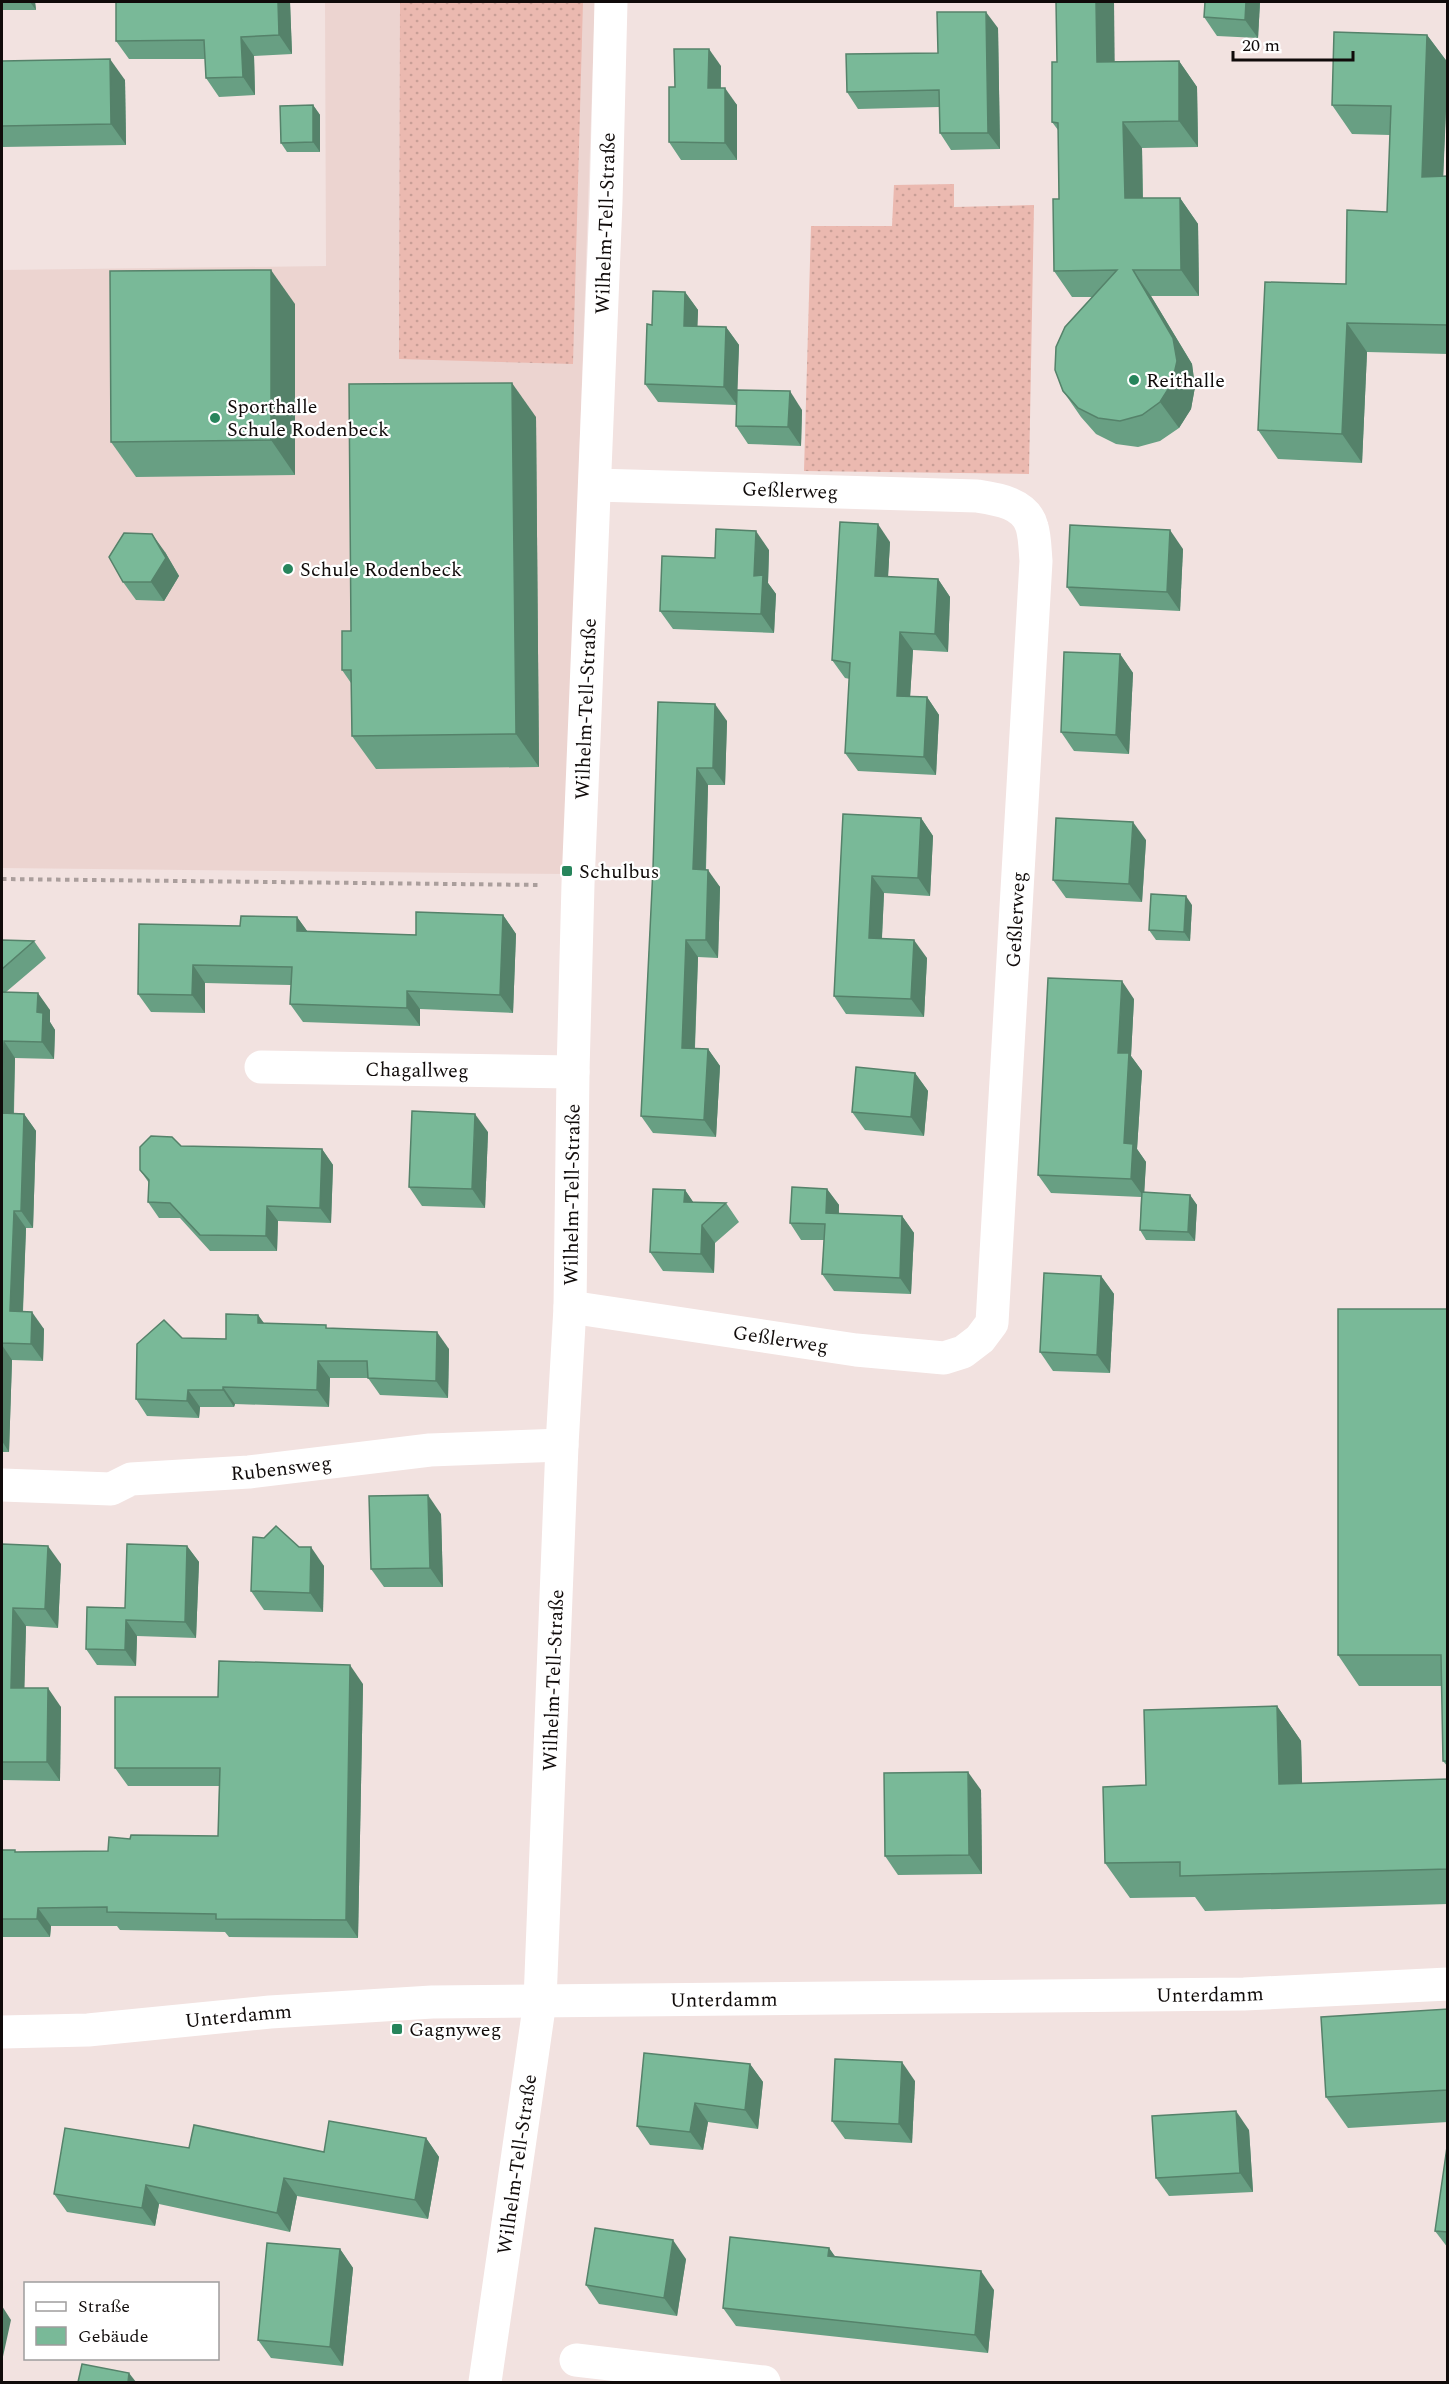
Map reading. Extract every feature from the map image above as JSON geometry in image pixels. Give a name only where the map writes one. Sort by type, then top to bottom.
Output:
[{"type":"street","name":"Wilhelm-Tell-Straße","points":[[485,2382],[540,2001],[562,1445],[570,1307],[578,884],[606,202],[611,2]]},
{"type":"street","name":"Geßlerweg","points":[[570,1307],[856,1350],[944,1358],[963,1352],[980,1339],[992,1323],[1036,561],[1032,526],[1023,511],[1004,501],[977,496],[595,485]]},
{"type":"street","name":"Chagallweg","points":[[261,1067],[573,1072]]},
{"type":"street","name":"Rubensweg","points":[[2,1485],[111,1489],[131,1479],[249,1472],[430,1450],[562,1445]]},
{"type":"street","name":"Unterdamm","points":[[2,2032],[88,2030],[270,2012],[432,2002],[1244,1994],[1448,1984]]},
{"type":"street","points":[[576,2360],[765,2382]]},
{"type":"path","points":[[2,879],[578,884]]},
{"type":"shaded area","name":"Schule Rodenbeck","points":[[325,2],[595,2],[565,874],[2,868],[2,270],[326,266]]},
{"type":"shaded area","points":[[400,2],[583,2],[573,364],[399,359]]},
{"type":"shaded area","points":[[954,184],[954,207],[1034,205],[1029,474],[804,471],[811,226],[892,226],[894,185]]},
{"type":"building","points":[[116,2],[278,2],[279,35],[241,37],[243,77],[206,78],[204,40],[116,41]]},
{"type":"building","points":[[1056,2],[1096,2],[1097,62],[1179,61],[1179,121],[1123,122],[1125,198],[1180,198],[1181,270],[1133,270],[1173,338],[1177,361],[1172,383],[1160,402],[1142,415],[1120,421],[1098,418],[1078,408],[1063,391],[1055,370],[1056,347],[1065,327],[1117,270],[1054,271],[1053,199],[1059,199],[1058,123],[1052,122],[1052,62],[1057,62]]},
{"type":"building","points":[[1205,2],[1246,2],[1245,20],[1204,17]]},
{"type":"building","points":[[937,12],[986,12],[988,133],[940,133],[939,90],[847,92],[846,54],[938,53]]},
{"type":"building","points":[[1334,32],[1427,35],[1422,177],[1448,176],[1448,325],[1347,323],[1342,434],[1258,430],[1265,282],[1346,284],[1347,210],[1387,212],[1391,106],[1332,105]]},
{"type":"building","points":[[674,49],[709,49],[708,88],[725,88],[725,143],[669,142],[669,87],[675,87]]},
{"type":"building","points":[[110,59],[111,124],[2,126],[2,61]]},
{"type":"building","points":[[313,105],[313,142],[281,143],[280,106]]},
{"type":"building","name":"Sporthalle Schule Rodenbeck","points":[[271,270],[271,440],[111,442],[110,271]]},
{"type":"building","points":[[653,291],[685,292],[684,326],[726,327],[724,387],[645,384],[647,324],[652,325]]},
{"type":"building","name":"Schule Rodenbeck","points":[[512,383],[516,734],[352,736],[351,670],[342,670],[342,631],[351,631],[349,384]]},
{"type":"building","points":[[737,390],[790,391],[788,427],[736,426]]},
{"type":"building","points":[[840,522],[878,524],[875,576],[938,579],[935,634],[900,632],[897,696],[927,697],[924,757],[845,753],[850,663],[832,660]]},
{"type":"building","points":[[1070,525],[1170,530],[1167,592],[1067,587]]},
{"type":"building","points":[[716,529],[756,531],[754,576],[763,575],[761,614],[660,611],[662,556],[715,558]]},
{"type":"building","points":[[124,533],[152,534],[166,558],[151,582],[123,582],[109,557]]},
{"type":"building","points":[[1064,652],[1120,654],[1116,735],[1061,732]]},
{"type":"building","points":[[658,702],[715,704],[713,768],[697,768],[693,869],[708,870],[706,940],[686,940],[682,1048],[708,1049],[704,1120],[641,1116],[653,868]]},
{"type":"building","points":[[843,814],[921,818],[918,878],[872,876],[869,938],[914,940],[911,999],[834,996]]},
{"type":"building","points":[[1056,818],[1133,822],[1129,884],[1053,880]]},
{"type":"building","points":[[1151,894],[1186,896],[1184,932],[1149,930]]},
{"type":"building","points":[[416,912],[503,915],[500,995],[407,991],[407,1008],[290,1004],[292,967],[193,965],[192,995],[138,994],[139,924],[240,926],[241,916],[297,917],[297,931],[416,935]]},
{"type":"building","points":[[2,940],[34,941],[2,969]]},
{"type":"building","points":[[1048,978],[1122,981],[1118,1053],[1129,1053],[1124,1143],[1133,1144],[1131,1179],[1038,1175]]},
{"type":"building","points":[[2,992],[38,993],[37,1012],[43,1013],[42,1042],[4,1041],[2,1102]]},
{"type":"building","points":[[856,1067],[915,1073],[911,1117],[852,1112]]},
{"type":"building","points":[[412,1111],[475,1114],[472,1189],[409,1187]]},
{"type":"building","points":[[2,1113],[24,1114],[21,1211],[14,1211],[10,1311],[32,1312],[31,1344],[2,1343]]},
{"type":"building","points":[[151,1136],[172,1137],[181,1146],[322,1149],[320,1208],[267,1206],[266,1236],[200,1235],[170,1203],[148,1202],[149,1180],[140,1170],[140,1147]]},
{"type":"building","points":[[792,1187],[827,1189],[826,1213],[902,1216],[900,1278],[822,1274],[825,1224],[790,1223]]},
{"type":"building","points":[[653,1189],[685,1190],[684,1202],[726,1203],[702,1225],[701,1254],[650,1252]]},
{"type":"building","points":[[1142,1192],[1190,1195],[1188,1232],[1140,1230]]},
{"type":"building","points":[[1044,1273],[1101,1276],[1097,1355],[1040,1352]]},
{"type":"building","points":[[1338,1309],[1448,1309],[1448,1761],[1443,1761],[1441,1655],[1338,1655]]},
{"type":"building","points":[[226,1314],[258,1315],[258,1323],[437,1332],[436,1381],[368,1378],[367,1361],[318,1361],[317,1390],[223,1387],[223,1390],[188,1390],[187,1401],[136,1399],[137,1344],[164,1320],[182,1338],[226,1339]]},
{"type":"building","points":[[428,1495],[430,1568],[371,1569],[369,1496]]},
{"type":"building","points":[[276,1526],[299,1547],[311,1547],[310,1593],[251,1591],[253,1537],[264,1538]]},
{"type":"building","points":[[2,1544],[48,1546],[45,1609],[13,1608],[11,1688],[48,1688],[47,1762],[2,1762]]},
{"type":"building","points":[[127,1544],[187,1546],[185,1622],[126,1620],[125,1650],[86,1649],[87,1607],[125,1608]]},
{"type":"building","points":[[219,1661],[350,1665],[346,1920],[216,1919],[216,1914],[107,1912],[107,1907],[38,1908],[37,1919],[2,1919],[2,1850],[15,1850],[15,1852],[108,1851],[109,1837],[130,1839],[131,1835],[218,1836],[220,1768],[115,1768],[115,1697],[218,1697]]},
{"type":"building","points":[[1277,1706],[1279,1784],[1448,1779],[1448,1869],[1180,1876],[1180,1862],[1105,1863],[1103,1787],[1146,1785],[1144,1710]]},
{"type":"building","points":[[968,1772],[969,1855],[885,1856],[884,1773]]},
{"type":"building","points":[[1448,2009],[1448,2090],[1326,2097],[1321,2017]]},
{"type":"building","points":[[644,2053],[750,2064],[745,2110],[695,2103],[690,2132],[637,2126]]},
{"type":"building","points":[[835,2059],[902,2062],[899,2124],[832,2121]]},
{"type":"building","points":[[1236,2111],[1240,2173],[1156,2178],[1152,2116]]},
{"type":"building","points":[[329,2121],[426,2138],[415,2200],[284,2178],[277,2213],[146,2185],[142,2208],[54,2194],[65,2128],[189,2148],[194,2125],[324,2152]]},
{"type":"building","points":[[1448,2140],[1448,2232],[1435,2231]]},
{"type":"building","points":[[595,2228],[673,2240],[664,2298],[586,2285]]},
{"type":"building","points":[[730,2237],[829,2248],[828,2256],[981,2271],[975,2335],[723,2308]]},
{"type":"building","points":[[267,2243],[340,2249],[330,2347],[258,2340]]},
{"type":"building","points":[[82,2364],[129,2373],[128,2382],[78,2382]]},
{"type":"place","name":"Reithalle","points":[[1134,380]]},
{"type":"place","name":"Sporthalle Schule Rodenbeck","points":[[215,418]]},
{"type":"place","name":"Schule Rodenbeck","points":[[288,569]]},
{"type":"place","name":"Schulbus","points":[[567,871]]},
{"type":"place","name":"Gagnyweg","points":[[397,2029]]}]
